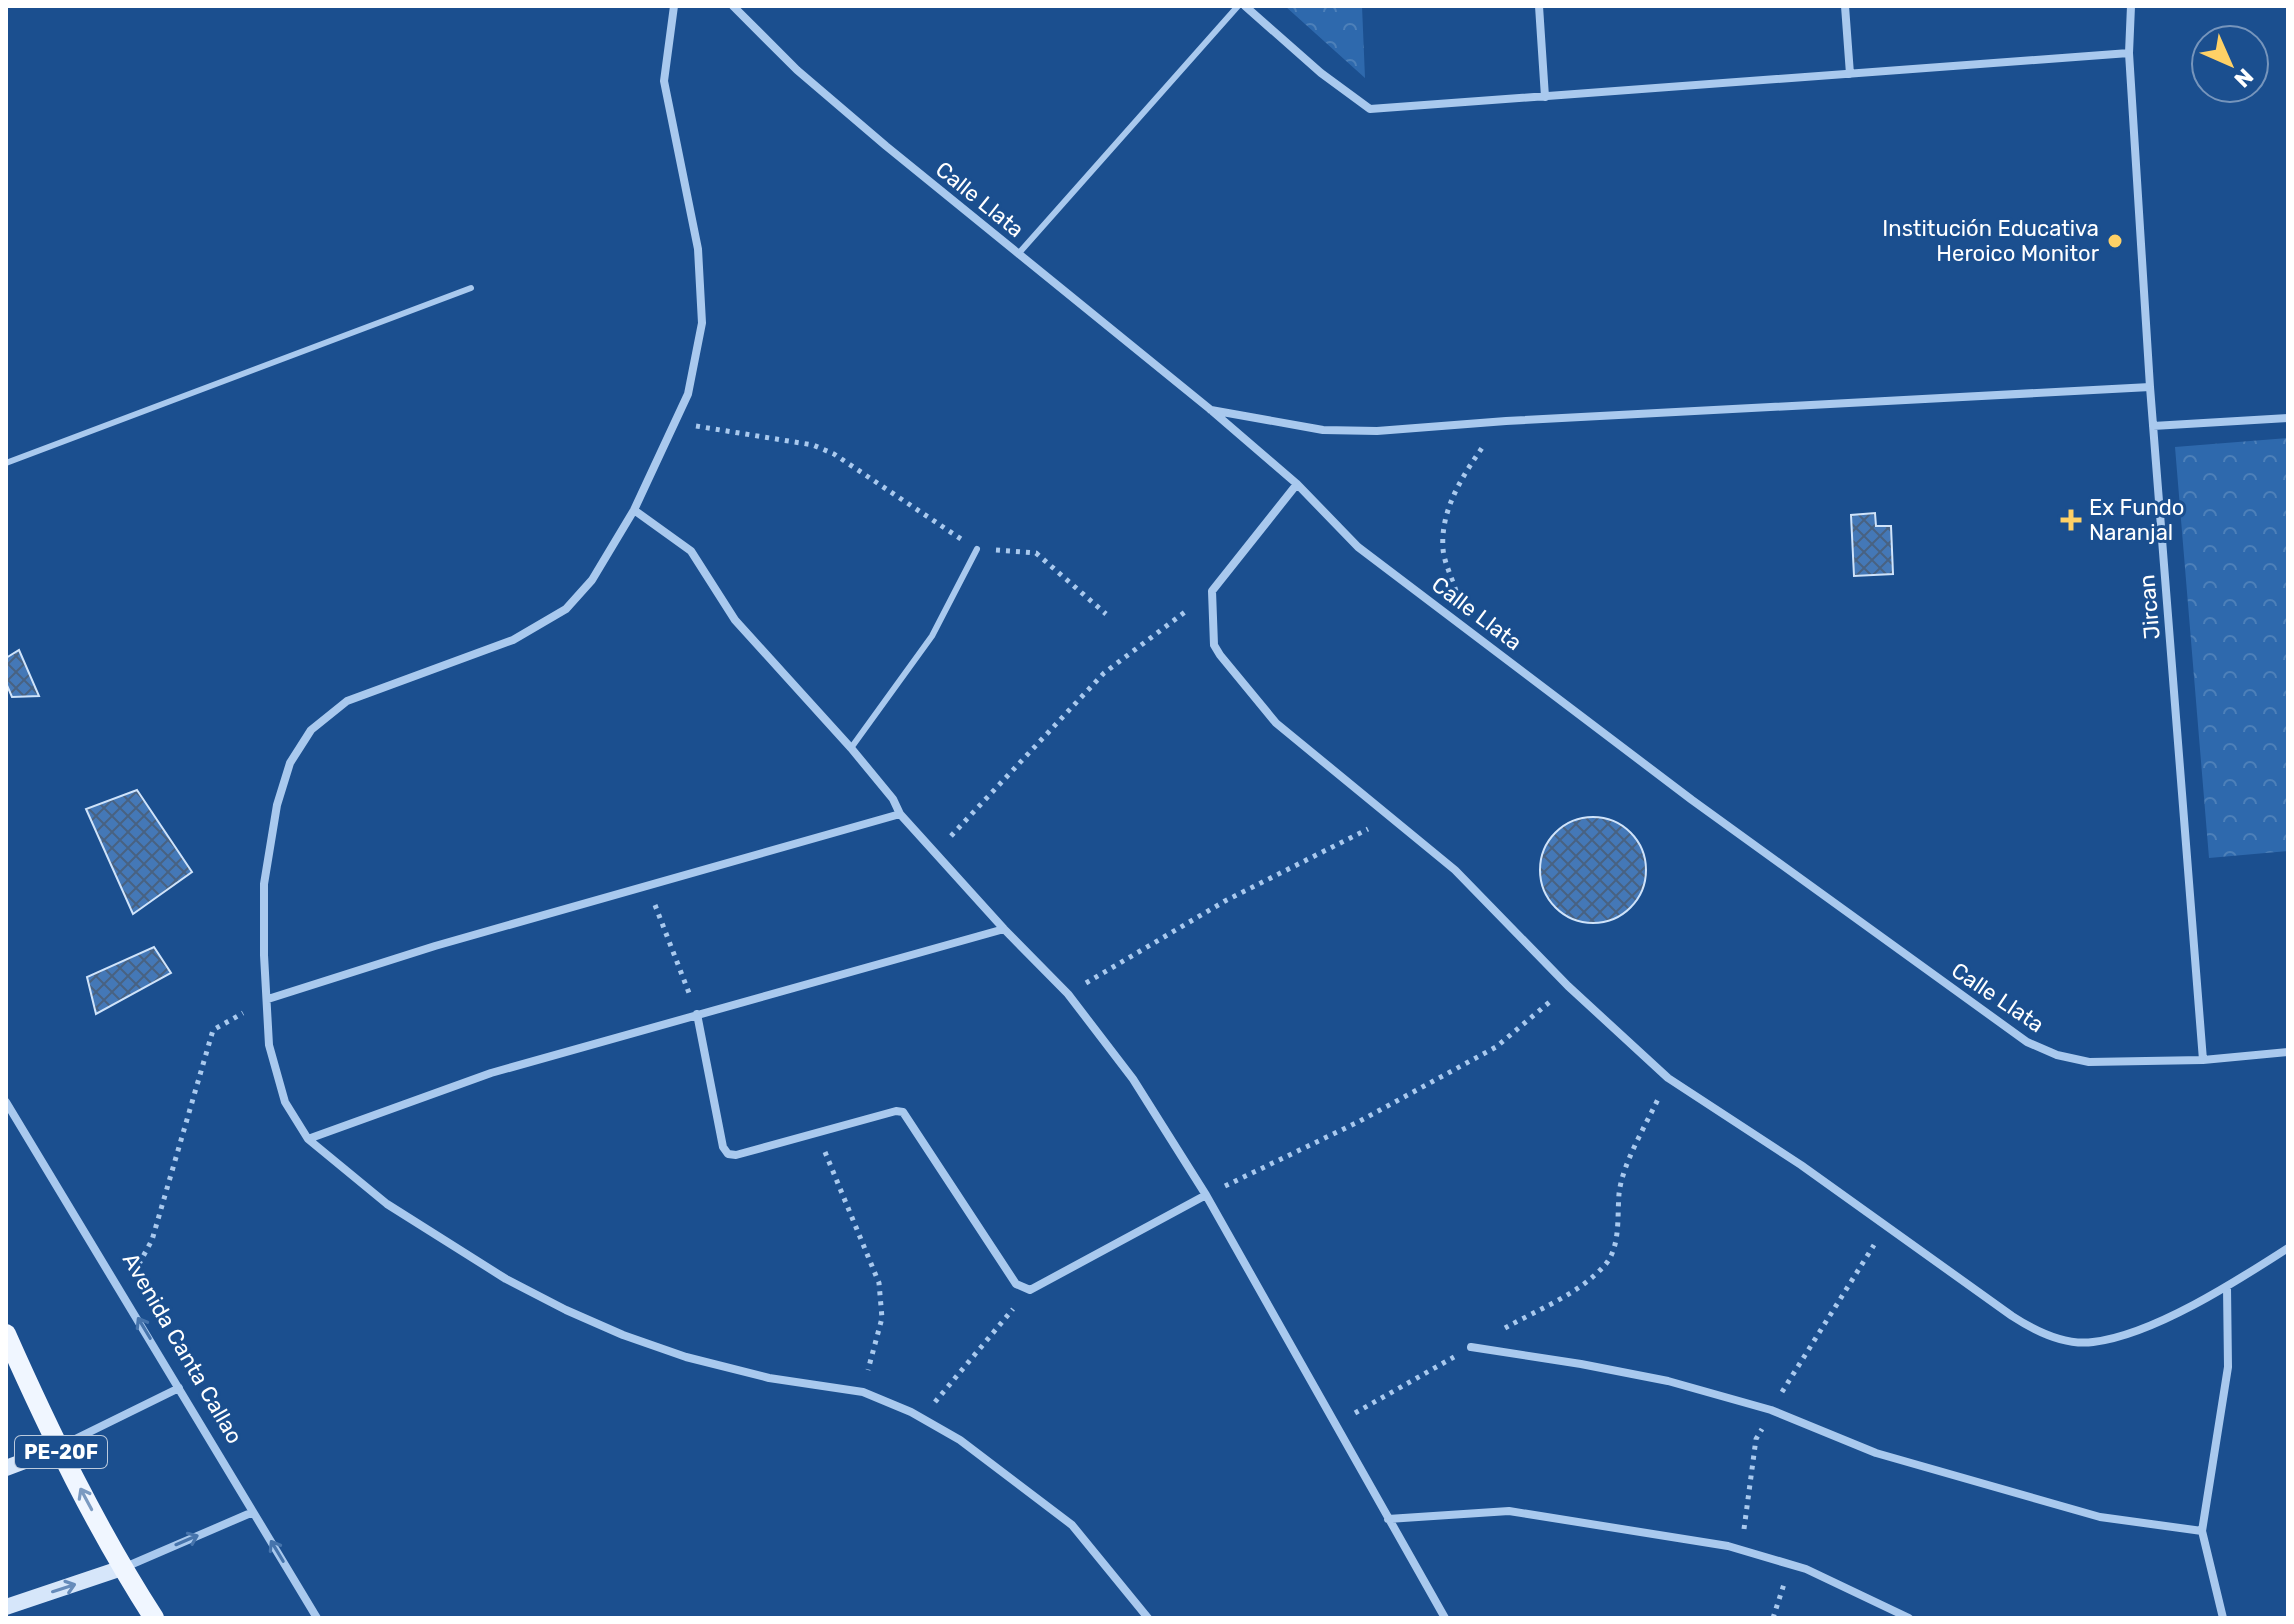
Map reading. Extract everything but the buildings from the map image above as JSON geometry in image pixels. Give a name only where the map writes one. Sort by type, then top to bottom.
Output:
[{"type":"main road","name":"PE-20F","points":[[6,1334],[59,1448],[122,1568],[154,1618]]},
{"type":"main road","points":[[6,1468],[59,1448]]},
{"type":"main road","points":[[6,1607],[122,1568]]},
{"type":"street","points":[[674,6],[664,81],[698,249],[702,323],[688,394],[634,510],[592,580],[566,609],[513,640],[347,701],[311,730],[290,763],[277,805],[264,884],[269,1045],[285,1102],[308,1139],[387,1204],[506,1279],[566,1310],[623,1335],[686,1357],[769,1378],[863,1392],[921,1418],[960,1440],[1072,1525],[1148,1618]]},
{"type":"street","name":"Calle Llata","points":[[733,6],[797,70],[1297,484],[1358,547],[1692,800],[2027,1042],[2057,1055],[2089,1062],[2203,1060],[2288,1052]]},
{"type":"street","points":[[1245,6],[1321,73],[1370,109],[2129,53]]},
{"type":"street","points":[[1539,6],[1545,97]]},
{"type":"street","points":[[1845,6],[1850,74]]},
{"type":"street","name":"Jircan","points":[[2131,6],[2129,53],[2150,387],[2203,1060]]},
{"type":"street","points":[[1211,410],[1323,430],[1377,431],[1506,421],[2150,387]]},
{"type":"street","points":[[2153,426],[2288,418]]},
{"type":"street","points":[[1297,484],[1212,591],[1214,645],[1226,664],[1276,723],[1455,870],[1568,986],[1668,1078],[1801,1165],[2034,1331],[2060,1339],[2092,1343],[2140,1329],[2227,1287],[2288,1248]]},
{"type":"street","points":[[634,510],[691,551],[735,620],[851,748],[893,799],[900,814],[1004,929],[1068,994],[1133,1079],[1206,1195],[1445,1618]]},
{"type":"street","points":[[268,999],[435,946],[900,814]]},
{"type":"street","points":[[308,1139],[491,1073],[1004,929]]},
{"type":"street","points":[[697,1014],[723,1147],[728,1154],[736,1155],[896,1111],[903,1112],[1016,1284],[1030,1290],[1206,1195]]},
{"type":"street","name":"Avenida Canta Callao","points":[[6,1102],[317,1618]]},
{"type":"street","points":[[2223,1618],[2202,1531],[2228,1367],[2227,1287]]},
{"type":"street","points":[[1471,1347],[1668,1381],[1771,1410],[1876,1453],[2085,1513],[2202,1531]]},
{"type":"street","points":[[59,1448],[179,1388]]},
{"type":"street","points":[[1388,1519],[1509,1511],[1741,1549],[1790,1564],[1909,1618]]},
{"type":"street","points":[[122,1568],[253,1512]]},
{"type":"lane","points":[[1019,253],[1238,6]]},
{"type":"lane","points":[[6,463],[471,288]]},
{"type":"lane","points":[[851,748],[932,636],[977,549]]},
{"type":"path","points":[[1467,628],[1443,550],[1446,514],[1469,466],[1483,445],[1506,421]]},
{"type":"path","points":[[675,423],[813,445],[834,454],[977,549],[1036,553],[1106,614]]},
{"type":"path","points":[[936,852],[1104,673],[1212,591]]},
{"type":"path","points":[[1068,994],[1225,901],[1392,816]]},
{"type":"path","points":[[647,885],[697,1014]]},
{"type":"path","points":[[1206,1195],[1358,1122],[1496,1047],[1568,986]]},
{"type":"path","points":[[123,1294],[152,1240],[213,1030],[268,999]]},
{"type":"path","points":[[1334,1424],[1580,1286],[1606,1264],[1617,1239],[1619,1190],[1632,1154],[1668,1078]]},
{"type":"path","points":[[817,1133],[879,1283],[882,1318],[863,1392]]},
{"type":"path","points":[[1741,1549],[1756,1439],[1886,1226]]},
{"type":"path","points":[[921,1418],[1030,1290]]},
{"type":"path","points":[[1773,1618],[1790,1564]]},
{"type":"green space","points":[[1285,6],[1362,6],[1365,78]]},
{"type":"green space","points":[[2288,438],[2288,851],[2209,858],[2175,447]]},
{"type":"place","name":"Institución Educativa Heroico Monitor","points":[[2115,241]]},
{"type":"place","name":"Ex Fundo Naranjal","points":[[2071,520]]}]
